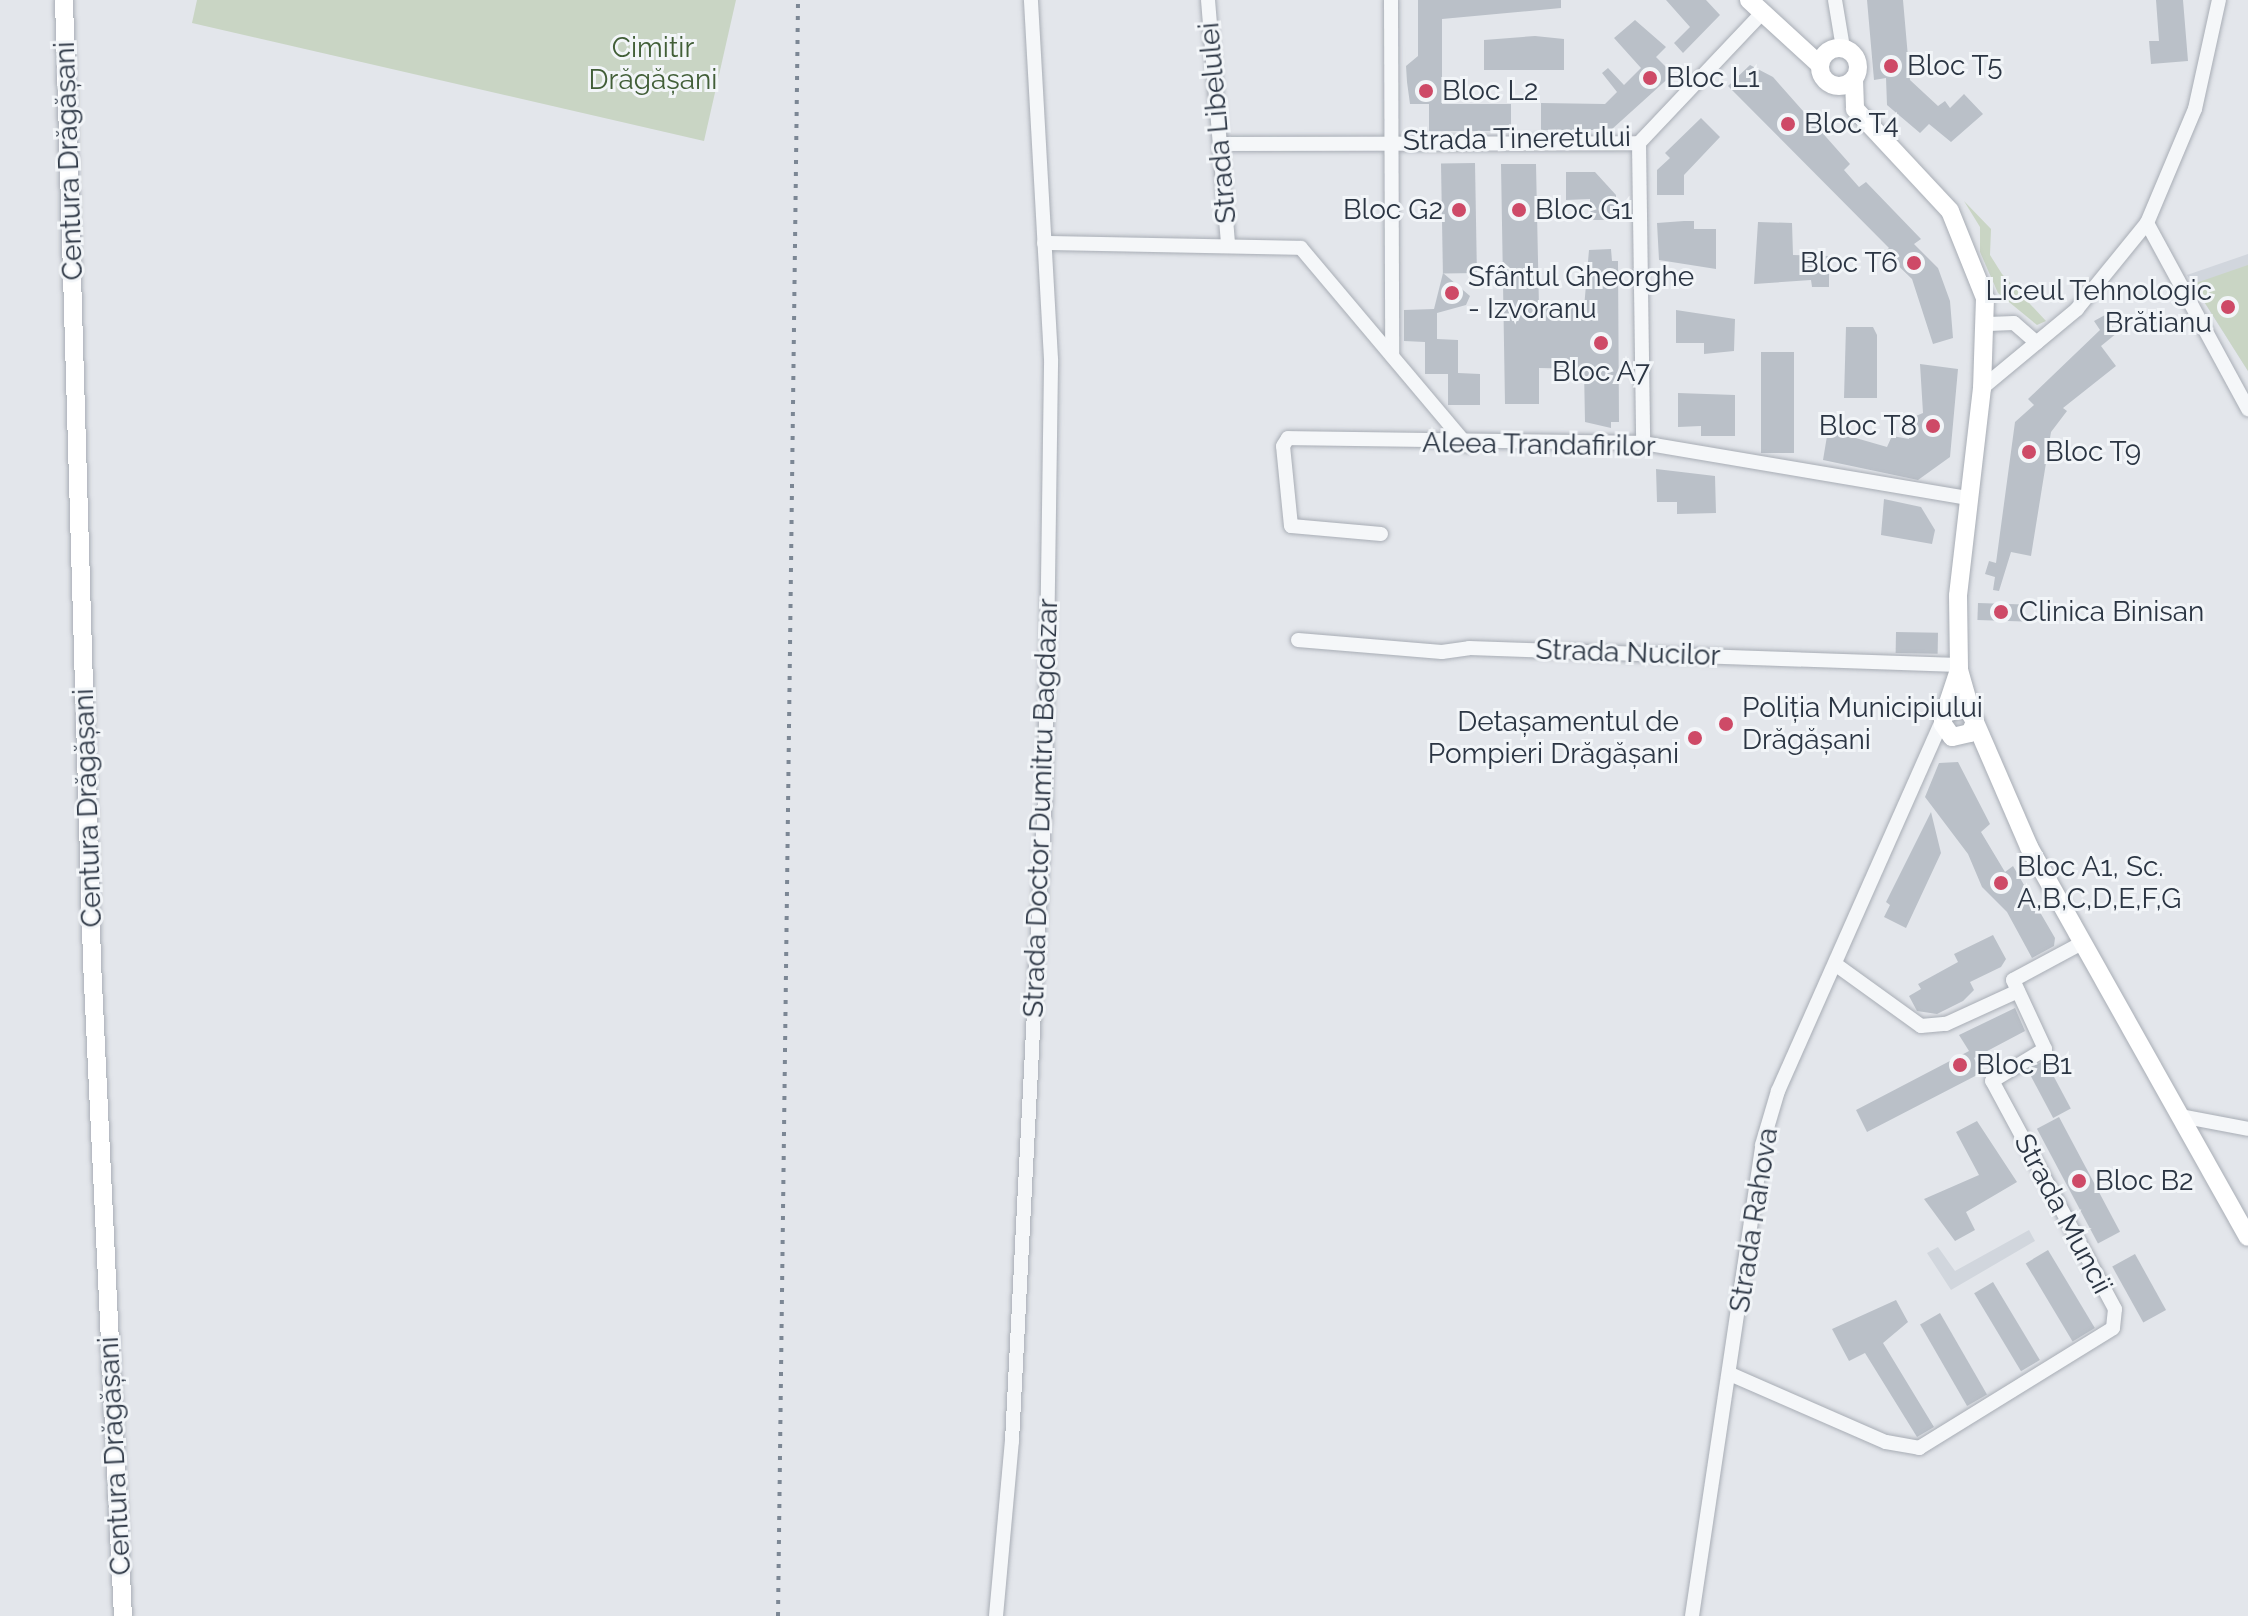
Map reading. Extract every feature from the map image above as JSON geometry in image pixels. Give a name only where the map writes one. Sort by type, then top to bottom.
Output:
[{"type":"main road","name":"Centura Drăgășani","points":[[64,0],[92,962],[123,1616]]},
{"type":"main road","points":[[1756,7],[1820,65],[1855,109],[1950,211],[1976,266],[1988,324],[1967,498],[1959,667],[1944,716],[1956,738],[1989,762]]},
{"type":"main road","points":[[1820,65],[1830,50],[1843,48],[1858,63],[1854,79],[1855,109]]},
{"type":"main road","points":[[1833,84],[1854,79]]},
{"type":"main road","points":[[1959,667],[1989,762],[2082,943],[2248,1237]]},
{"type":"main road","points":[[1944,716],[1961,706],[1973,717]]},
{"type":"main road","points":[[1956,738],[1973,717]]},
{"type":"street","name":"Strada Doctor Dumitru Bagdazar","points":[[996,1616],[1012,1441],[1045,796],[1051,359],[1031,0]]},
{"type":"street","name":"Strada Libelulei","points":[[1208,0],[1228,245]]},
{"type":"street","points":[[1391,0],[1392,356]]},
{"type":"street","points":[[1835,0],[1843,48]]},
{"type":"street","points":[[1982,388],[2092,293],[2147,223],[2195,109],[2219,0]]},
{"type":"street","name":"Strada Tineretului","points":[[1220,144],[1639,143],[1756,7]]},
{"type":"street","points":[[1639,143],[1643,443]]},
{"type":"street","points":[[2147,223],[2248,409]]},
{"type":"street","points":[[1044,243],[1301,248],[1467,445]]},
{"type":"street","points":[[1988,324],[2014,323],[2037,343]]},
{"type":"street","name":"Aleea Trandafirilor","points":[[1381,534],[1291,526],[1283,446],[1288,438],[1467,445],[1643,443],[1967,498]]},
{"type":"street","name":"Strada Nucilor","points":[[1298,640],[1442,652],[1469,648],[1959,667]]},
{"type":"street","name":"Strada Rahova","points":[[1692,1616],[1762,1145],[1835,964],[1944,716]]},
{"type":"street","points":[[1926,756],[1956,738]]},
{"type":"street","points":[[1835,964],[1921,1026],[1946,1024],[2018,991],[2013,980],[2082,943]]},
{"type":"street","name":"Strada Muncii","points":[[1730,1374],[1886,1442],[1919,1448],[2113,1328],[2115,1309],[1992,1081],[2045,1049],[2018,991]]},
{"type":"street","points":[[2180,1116],[2248,1129]]},
{"type":"shaded area","name":"Liceul Tehnologic Brătianu","points":[[2248,254],[2248,371],[2187,275]]},
{"type":"shaded area","points":[[2029,1230],[2035,1241],[1951,1290],[1927,1253],[1938,1247],[1955,1271]]},
{"type":"green space","name":"Cimitir Drăgășani","points":[[197,0],[736,0],[704,141],[192,23]]},
{"type":"green space","points":[[1964,201],[1991,229],[1990,255],[2002,274],[2046,321],[2037,325],[1998,293],[1980,252],[1980,227]]},
{"type":"green space","name":"Liceul Tehnologic Brătianu","points":[[2248,265],[2248,371],[2193,284]]},
{"type":"building","points":[[1418,0],[1561,0],[1561,8],[1442,19],[1442,104],[1511,104],[1511,131],[1429,131],[1429,104],[1410,104],[1407,82],[1406,66],[1418,56]]},
{"type":"building","points":[[1666,0],[1706,0],[1720,15],[1683,53],[1674,43],[1690,27]]},
{"type":"building","name":"Bloc T5","points":[[1867,0],[1903,0],[1910,80],[1938,106],[1945,101],[1950,108],[1964,94],[1983,114],[1951,142],[1929,124],[1920,133],[1887,105],[1886,78],[1874,80]]},
{"type":"building","points":[[2156,0],[2183,0],[2188,61],[2151,64],[2149,41],[2159,41]]},
{"type":"building","name":"Bloc L1","points":[[1635,20],[1666,47],[1656,57],[1673,74],[1611,130],[1541,130],[1541,103],[1605,104],[1617,92],[1602,73],[1608,68],[1624,85],[1641,68],[1614,38]]},
{"type":"building","points":[[1535,36],[1564,39],[1564,70],[1484,70],[1484,40]]},
{"type":"building","points":[[1750,65],[1773,77],[1850,164],[1844,170],[1859,187],[1866,182],[1921,239],[1914,244],[1938,268],[1950,301],[1953,338],[1933,344],[1912,279],[1884,252],[1889,248],[1728,86]]},
{"type":"building","points":[[1701,118],[1720,137],[1684,175],[1684,195],[1657,195],[1657,170],[1670,158],[1665,153]]},
{"type":"building","name":"Bloc G2","points":[[1475,163],[1477,273],[1443,274],[1441,164]]},
{"type":"building","points":[[1501,164],[1536,164],[1539,308],[1584,308],[1589,250],[1611,249],[1612,261],[1618,261],[1619,422],[1611,422],[1611,428],[1585,422],[1584,369],[1539,368],[1539,404],[1505,404]]},
{"type":"building","points":[[1566,172],[1595,172],[1616,195],[1616,220],[1590,220],[1590,199],[1566,200]]},
{"type":"building","points":[[1694,221],[1694,229],[1716,229],[1716,269],[1659,260],[1657,223]]},
{"type":"building","points":[[1758,222],[1792,223],[1793,255],[1829,256],[1829,287],[1812,287],[1811,280],[1754,284]]},
{"type":"building","points":[[1443,273],[1470,296],[1466,305],[1437,313],[1437,339],[1458,340],[1458,373],[1480,374],[1480,405],[1448,405],[1448,374],[1425,374],[1425,342],[1404,341],[1404,310],[1434,309]]},
{"type":"building","points":[[1676,310],[1735,319],[1734,351],[1704,354],[1704,343],[1676,343]]},
{"type":"building","name":"Bloc T9","points":[[2105,315],[2117,333],[2101,346],[2116,366],[2063,408],[2067,411],[2051,432],[2031,556],[2011,552],[1999,591],[1993,590],[1995,577],[1985,574],[1989,561],[1996,563],[2015,422],[2034,405],[2028,399],[2100,330],[2094,321]]},
{"type":"building","points":[[1846,327],[1873,327],[1877,335],[1877,398],[1844,398]]},
{"type":"building","points":[[1761,352],[1794,352],[1794,453],[1761,453]]},
{"type":"building","name":"Bloc T8","points":[[1920,364],[1958,369],[1950,457],[1918,480],[1823,460],[1828,430],[1887,447],[1892,436],[1909,439],[1911,418],[1923,413]]},
{"type":"building","points":[[1678,393],[1735,395],[1735,436],[1701,436],[1701,426],[1678,427]]},
{"type":"building","points":[[1656,469],[1715,476],[1716,513],[1677,514],[1677,502],[1657,502]]},
{"type":"building","points":[[1884,499],[1921,507],[1935,530],[1932,544],[1881,535]]},
{"type":"building","name":"Clinica Binisan","points":[[1978,603],[2024,605],[2023,622],[1977,620]]},
{"type":"building","points":[[1896,632],[1938,633],[1938,654],[1896,653]]},
{"type":"building","points":[[1958,762],[1990,824],[1981,832],[2005,872],[2013,866],[2055,938],[2054,946],[2032,958],[2007,912],[1982,887],[1968,854],[1925,797],[1939,763]]},
{"type":"building","points":[[1931,812],[1941,853],[1906,928],[1884,917],[1890,905],[1886,902]]},
{"type":"building","points":[[1993,935],[2006,959],[2001,967],[1970,982],[1974,990],[1963,1001],[1937,1014],[1917,1011],[1909,996],[1921,989],[1918,984],[1958,962],[1954,954]]},
{"type":"building","name":"Bloc B1","points":[[2015,1008],[2025,1031],[1974,1058],[1981,1073],[1867,1132],[1856,1110],[1969,1051],[1959,1035]]},
{"type":"building","points":[[2045,1060],[2071,1109],[2053,1118],[2027,1069]]},
{"type":"building","name":"Bloc B2","points":[[2059,1117],[2120,1232],[2098,1244],[2037,1129]]},
{"type":"building","points":[[1977,1121],[2017,1182],[1966,1212],[1975,1230],[1955,1241],[1924,1199],[1979,1175],[1956,1132]]},
{"type":"building","points":[[2048,1250],[2095,1328],[2073,1341],[2026,1263]]},
{"type":"building","points":[[2135,1254],[2166,1310],[2143,1323],[2112,1267]]},
{"type":"building","points":[[1993,1282],[2040,1360],[2021,1371],[1974,1293]]},
{"type":"building","points":[[1896,1300],[1908,1322],[1883,1343],[1934,1427],[1917,1437],[1865,1353],[1849,1361],[1832,1329]]},
{"type":"building","points":[[1940,1313],[1987,1394],[1967,1406],[1920,1324]]},
{"type":"railway","points":[[778,1616],[798,0]]},
{"type":"place","name":"Bloc T5","points":[[1891,66]]},
{"type":"place","name":"Bloc L1","points":[[1650,78]]},
{"type":"place","name":"Bloc L2","points":[[1426,91]]},
{"type":"place","name":"Bloc T4","points":[[1788,124]]},
{"type":"place","name":"Bloc G2","points":[[1459,210]]},
{"type":"place","name":"Bloc G1","points":[[1519,210]]},
{"type":"place","name":"Bloc T6","points":[[1914,263]]},
{"type":"place","name":"Sfântul Gheorghe - Izvoranu","points":[[1452,293]]},
{"type":"place","name":"Liceul Tehnologic Brătianu","points":[[2228,307]]},
{"type":"place","name":"Bloc A7","points":[[1601,343]]},
{"type":"place","name":"Bloc T8","points":[[1933,426]]},
{"type":"place","name":"Bloc T9","points":[[2029,452]]},
{"type":"place","name":"Clinica Binisan","points":[[2001,612]]},
{"type":"place","name":"Poliția Municipiului Drăgășani","points":[[1726,724]]},
{"type":"place","name":"Detașamentul de Pompieri Drăgășani","points":[[1695,738]]},
{"type":"place","name":"Bloc A1, Sc. A,B,C,D,E,F,G","points":[[2001,883]]},
{"type":"place","name":"Bloc B1","points":[[1960,1065]]},
{"type":"place","name":"Bloc B2","points":[[2079,1181]]}]
